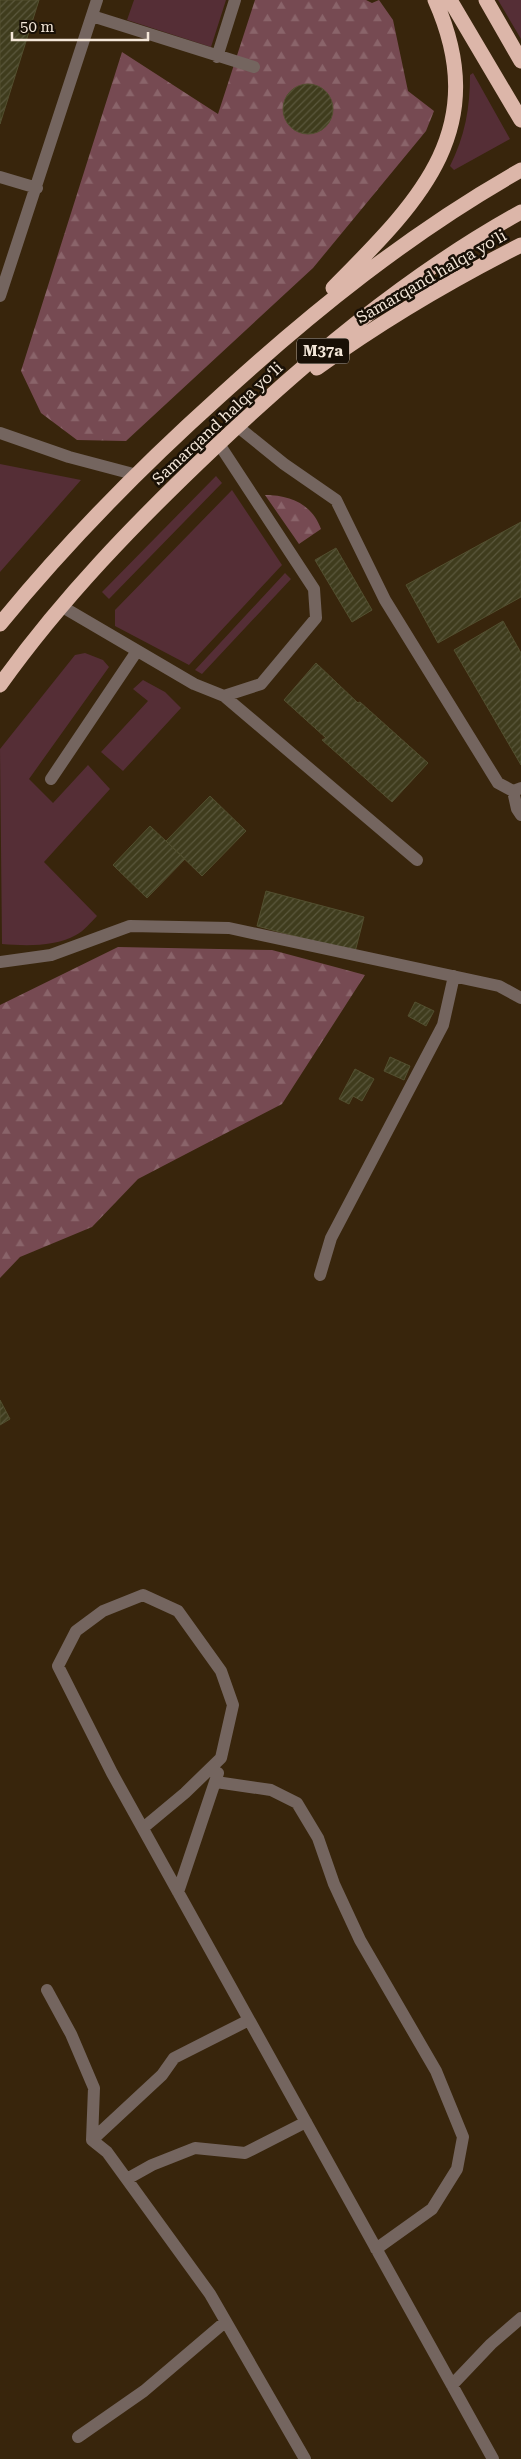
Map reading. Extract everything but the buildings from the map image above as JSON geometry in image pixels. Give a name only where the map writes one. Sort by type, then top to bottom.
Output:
[{"type":"highway","points":[[275,346],[378,243],[427,184],[436,168],[449,135],[457,85],[452,49],[436,0]]},
{"type":"highway","points":[[450,0],[521,120]]},
{"type":"highway","points":[[486,0],[521,61]]},
{"type":"highway","name":"Samarqand halqa yoʻli","points":[[0,624],[47,569],[137,474],[275,346],[392,253],[480,193],[521,170]]},
{"type":"highway","name":"Samarqand halqa yoʻli","points":[[0,685],[61,606],[145,515],[237,426],[309,362],[398,292],[486,231],[521,212]]},
{"type":"highway","name":"Samarqand halqa yo'li","points":[[237,426],[389,318],[521,245]]},
{"type":"street","points":[[0,296],[97,0]]},
{"type":"street","points":[[217,56],[235,0]]},
{"type":"street","points":[[92,16],[254,68]]},
{"type":"street","points":[[0,177],[36,188]]},
{"type":"street","points":[[237,426],[284,464],[336,500],[386,600],[498,783],[517,789],[517,809],[521,815]]},
{"type":"street","points":[[0,433],[69,457],[137,474]]},
{"type":"street","points":[[219,444],[314,589],[316,618],[261,684],[224,696]]},
{"type":"street","points":[[61,606],[194,684],[224,696],[417,860]]},
{"type":"street","points":[[51,779],[137,651]]},
{"type":"street","points":[[0,962],[51,955],[130,926],[229,928],[499,986],[521,998]]},
{"type":"street","points":[[320,1275],[331,1238],[443,1025],[454,976]]},
{"type":"street","points":[[178,1892],[216,1782],[234,1705],[221,1671],[178,1611],[143,1595],[103,1611],[76,1632],[58,1666],[178,1892],[493,2459]]},
{"type":"street","points":[[143,1828],[185,1793],[221,1758]]},
{"type":"street","points":[[216,1782],[271,1790],[297,1803],[318,1838],[334,1884],[360,1940],[436,2071],[463,2137],[457,2169],[432,2209],[376,2248]]},
{"type":"street","points":[[47,1990],[72,2034],[94,2088],[92,2140]]},
{"type":"street","points":[[92,2140],[162,2075],[174,2058],[249,2020]]},
{"type":"street","points":[[127,2178],[152,2165],[195,2148],[245,2153],[306,2122]]},
{"type":"street","points":[[92,2140],[107,2152],[127,2178],[204,2286],[305,2459]]},
{"type":"street","points":[[452,2385],[491,2344],[521,2318]]},
{"type":"street","points":[[78,2437],[144,2391],[225,2322]]},
{"type":"shaded area","points":[[134,0],[226,0],[211,47],[127,20]]},
{"type":"shaded area","points":[[498,0],[521,0],[521,39]]},
{"type":"shaded area","points":[[473,73],[510,139],[454,170],[450,166],[463,133],[468,110],[470,75]]},
{"type":"shaded area","points":[[0,464],[81,480],[0,572]]},
{"type":"shaded area","points":[[216,476],[222,483],[109,599],[102,592]]},
{"type":"shaded area","points":[[232,490],[282,565],[189,665],[115,626],[115,610]]},
{"type":"shaded area","points":[[285,573],[291,579],[202,674],[195,670]]},
{"type":"shaded area","points":[[85,653],[103,660],[109,667],[29,779],[53,803],[88,765],[110,789],[44,862],[97,916],[85,929],[59,942],[30,945],[2,944],[0,749],[75,655]]},
{"type":"shaded area","points":[[143,680],[165,692],[181,708],[123,771],[101,752],[148,701],[133,689]]},
{"type":"green space","points":[[255,0],[366,0],[372,3],[379,0],[393,20],[408,91],[434,111],[426,131],[313,268],[126,441],[77,440],[41,413],[21,371],[122,52],[218,114]]},
{"type":"green space","points":[[265,495],[291,499],[306,507],[317,520],[321,529],[299,544]]},
{"type":"green space","points":[[118,947],[272,950],[365,975],[282,1104],[138,1179],[92,1227],[20,1257],[0,1278],[0,1005]]}]
